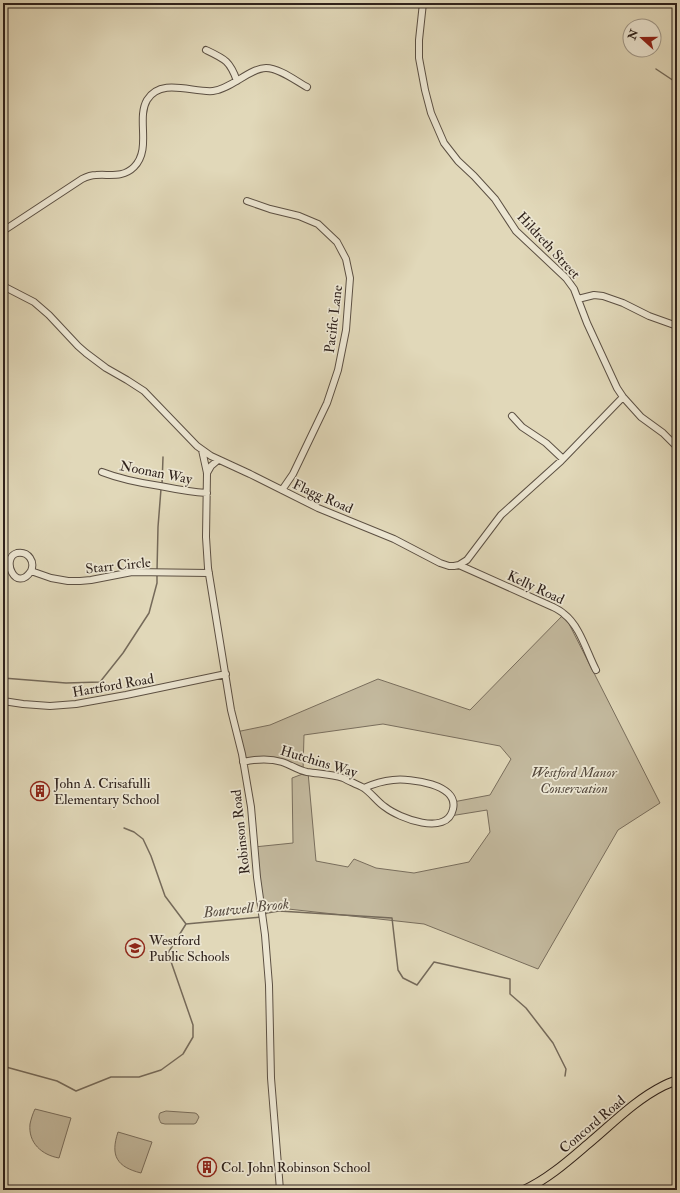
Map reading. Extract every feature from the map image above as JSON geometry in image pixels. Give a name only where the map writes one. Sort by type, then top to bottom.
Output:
[{"type":"main road","name":"Concord Road","points":[[524,1190],[555,1171],[624,1113],[647,1096],[663,1086],[677,1080]]},
{"type":"street","name":"Hildreth Street","points":[[423,3],[419,40],[419,58],[424,90],[431,113],[444,143],[458,161],[495,199],[516,231],[566,278],[574,290],[587,323],[617,388],[641,417],[663,433],[677,447]]},
{"type":"street","points":[[206,50],[220,57],[229,64],[237,81]]},
{"type":"street","points":[[3,231],[82,179],[95,175],[121,174],[133,168],[140,159],[142,151],[145,105],[150,97],[163,88],[216,91],[260,69],[270,68],[307,87]]},
{"type":"street","name":"Pacific Lane","points":[[247,201],[270,209],[299,216],[318,224],[337,242],[346,258],[350,278],[346,330],[338,370],[327,403],[292,474],[282,490]]},
{"type":"street","name":"Flagg Road","points":[[3,286],[34,302],[49,315],[86,353],[106,368],[144,391],[202,450],[218,460],[250,474],[318,508],[394,539],[440,563],[454,566],[459,565]]},
{"type":"street","points":[[578,299],[594,295],[604,296],[649,316],[677,326]]},
{"type":"street","points":[[459,565],[467,560],[495,522],[508,508],[563,459],[623,397]]},
{"type":"street","points":[[512,416],[522,426],[546,443],[563,459]]},
{"type":"street","name":"Robinson Road","points":[[202,450],[207,473],[207,550],[209,572],[231,710],[243,762],[251,807],[254,853],[268,960],[271,1078],[280,1190]]},
{"type":"street","points":[[207,473],[211,466],[218,460]]},
{"type":"street","name":"Noonan Way","points":[[102,472],[116,477],[161,487],[189,492],[206,493]]},
{"type":"street","points":[[17,553],[25,554],[32,561],[33,566],[31,572],[28,576],[23,578],[13,576],[9,573],[7,568],[8,560],[17,553]]},
{"type":"street","name":"Kelly Road","points":[[459,565],[472,572],[530,596],[564,614],[570,620],[584,643],[596,670]]},
{"type":"street","name":"Starr Circle","points":[[31,572],[68,581],[88,581],[132,572],[209,572]]},
{"type":"street","name":"Hartford Road","points":[[3,701],[50,706],[76,704],[226,674]]},
{"type":"street","name":"Hutchins Way","points":[[243,762],[261,759],[278,761],[308,772],[328,774],[338,777],[364,788],[385,808],[402,817],[418,822],[435,824],[442,822],[448,819],[453,810],[453,802],[448,793],[438,787],[420,781],[393,780],[378,782],[364,788]]},
{"type":"green space","name":"Westford Manor Conservation","points":[[564,614],[660,803],[618,830],[538,969],[424,924],[261,906],[254,847],[293,843],[292,778],[308,772],[316,861],[348,867],[354,859],[376,868],[414,873],[469,862],[490,832],[487,810],[450,816],[453,802],[490,795],[511,759],[500,746],[383,724],[304,735],[303,771],[269,759],[243,762],[236,732],[270,725],[378,679],[470,710]]},
{"type":"green space","points":[[35,1109],[71,1118],[59,1158],[42,1151],[37,1147],[31,1137],[30,1124]]},
{"type":"green space","points":[[166,1111],[195,1113],[199,1117],[194,1124],[161,1123],[159,1114]]},
{"type":"green space","points":[[118,1132],[152,1142],[141,1173],[121,1164],[115,1154]]},
{"type":"waterway","points":[[656,69],[677,83]]},
{"type":"waterway","points":[[162,485],[163,457]]},
{"type":"waterway","points":[[157,571],[161,489]]},
{"type":"waterway","points":[[3,678],[66,683],[100,682],[123,653],[149,613],[157,583],[157,575]]},
{"type":"waterway","points":[[124,828],[134,832],[143,839],[151,856],[165,896],[186,924]]},
{"type":"waterway","name":"Boutwell Brook","points":[[264,915],[279,911],[392,918],[398,970],[403,978],[417,985],[434,962],[510,979],[510,994],[526,1008],[553,1043],[566,1069],[565,1076]]},
{"type":"waterway","name":"Boutwell Brook","points":[[3,1069],[6,1067],[57,1081],[76,1091],[111,1077],[139,1077],[161,1070],[183,1054],[193,1037],[193,1025],[168,953],[186,924],[261,917]]},
{"type":"place","name":"John A. Crisafulli Elementary School","points":[[40,791]]},
{"type":"place","name":"Westford Public Schools","points":[[135,948]]},
{"type":"place","name":"Col. John Robinson School","points":[[207,1167]]}]
